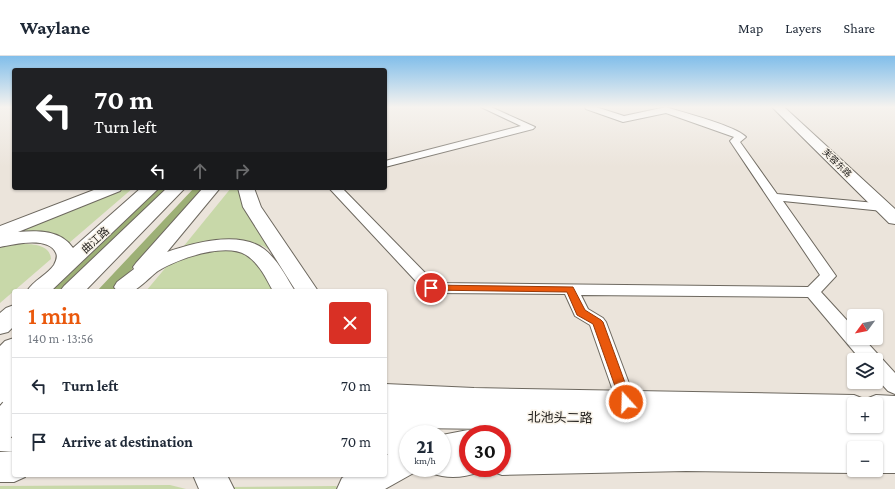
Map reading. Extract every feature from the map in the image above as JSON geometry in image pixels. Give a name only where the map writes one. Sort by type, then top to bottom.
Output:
[{"type":"highway","name":"曲江路","points":[[74,289],[175,190]]},
{"type":"highway","points":[[90,289],[186,190]]},
{"type":"highway","points":[[0,382],[10,357]]},
{"type":"main road","name":"芙蓉东路","points":[[800,127],[889,208]]},
{"type":"main road","name":"芙蓉东路","points":[[807,127],[889,208],[895,219]]},
{"type":"main road","points":[[0,233],[109,190]]},
{"type":"main road","name":"曲江路","points":[[40,289],[150,190]]},
{"type":"main road","points":[[123,289],[210,190]]},
{"type":"main road","points":[[247,190],[252,207],[306,289]]},
{"type":"main road","points":[[0,242],[33,238],[54,240],[62,246],[67,253],[65,263],[60,271]]},
{"type":"main road","points":[[123,289],[152,266],[175,256],[213,247],[234,246],[250,249],[258,254],[266,262],[283,289]]},
{"type":"main road","points":[[0,326],[12,315]]},
{"type":"main road","points":[[0,393],[12,394]]},
{"type":"main road","points":[[390,398],[847,407]]},
{"type":"main road","name":"北池头二路","points":[[390,398],[459,430]]},
{"type":"main road","points":[[883,407],[895,408]]},
{"type":"main road","points":[[0,414],[12,413]]},
{"type":"main road","points":[[0,428],[12,415]]},
{"type":"main road","name":"北池头二路","points":[[511,432],[847,422]]},
{"type":"main road","points":[[883,422],[895,423]]},
{"type":"main road","name":"北池头二路","points":[[511,439],[627,436],[895,441]]},
{"type":"main road","points":[[0,438],[12,438]]},
{"type":"main road","points":[[511,461],[686,457],[847,458]]},
{"type":"main road","points":[[883,459],[895,459]]},
{"type":"main road","points":[[0,467],[12,467]]},
{"type":"main road","points":[[210,477],[216,489]]},
{"type":"main road","points":[[354,489],[371,477]]},
{"type":"street","points":[[387,158],[510,127]]},
{"type":"street","points":[[387,163],[529,127]]},
{"type":"street","points":[[337,190],[431,288],[812,292],[828,276],[735,141],[741,137],[730,130],[721,127]]},
{"type":"street","points":[[774,197],[889,208]]},
{"type":"street","points":[[570,289],[581,312],[597,322],[626,402]]},
{"type":"street","points":[[812,292],[866,353]]},
{"type":"street","points":[[883,373],[895,386]]},
{"type":"green space","points":[[112,190],[131,190],[69,243],[62,238],[0,235]]},
{"type":"green space","points":[[157,190],[169,190],[66,289],[51,289]]},
{"type":"green space","points":[[192,190],[204,190],[114,289],[99,289]]},
{"type":"green space","points":[[229,190],[241,190],[273,252],[263,246],[242,240],[183,247]]},
{"type":"green space","points":[[20,244],[40,246],[47,250],[51,259],[16,289],[12,289],[12,293],[0,303],[0,247]]},
{"type":"green space","points":[[228,248],[252,256],[277,289],[148,289],[172,260],[180,257]]},
{"type":"green space","points":[[170,485],[186,489],[0,489],[0,486]]},
{"type":"green space","points":[[336,486],[340,489],[226,489],[228,487]]},
{"type":"route","points":[[431,288],[570,289],[581,312],[597,322],[626,402]]}]
